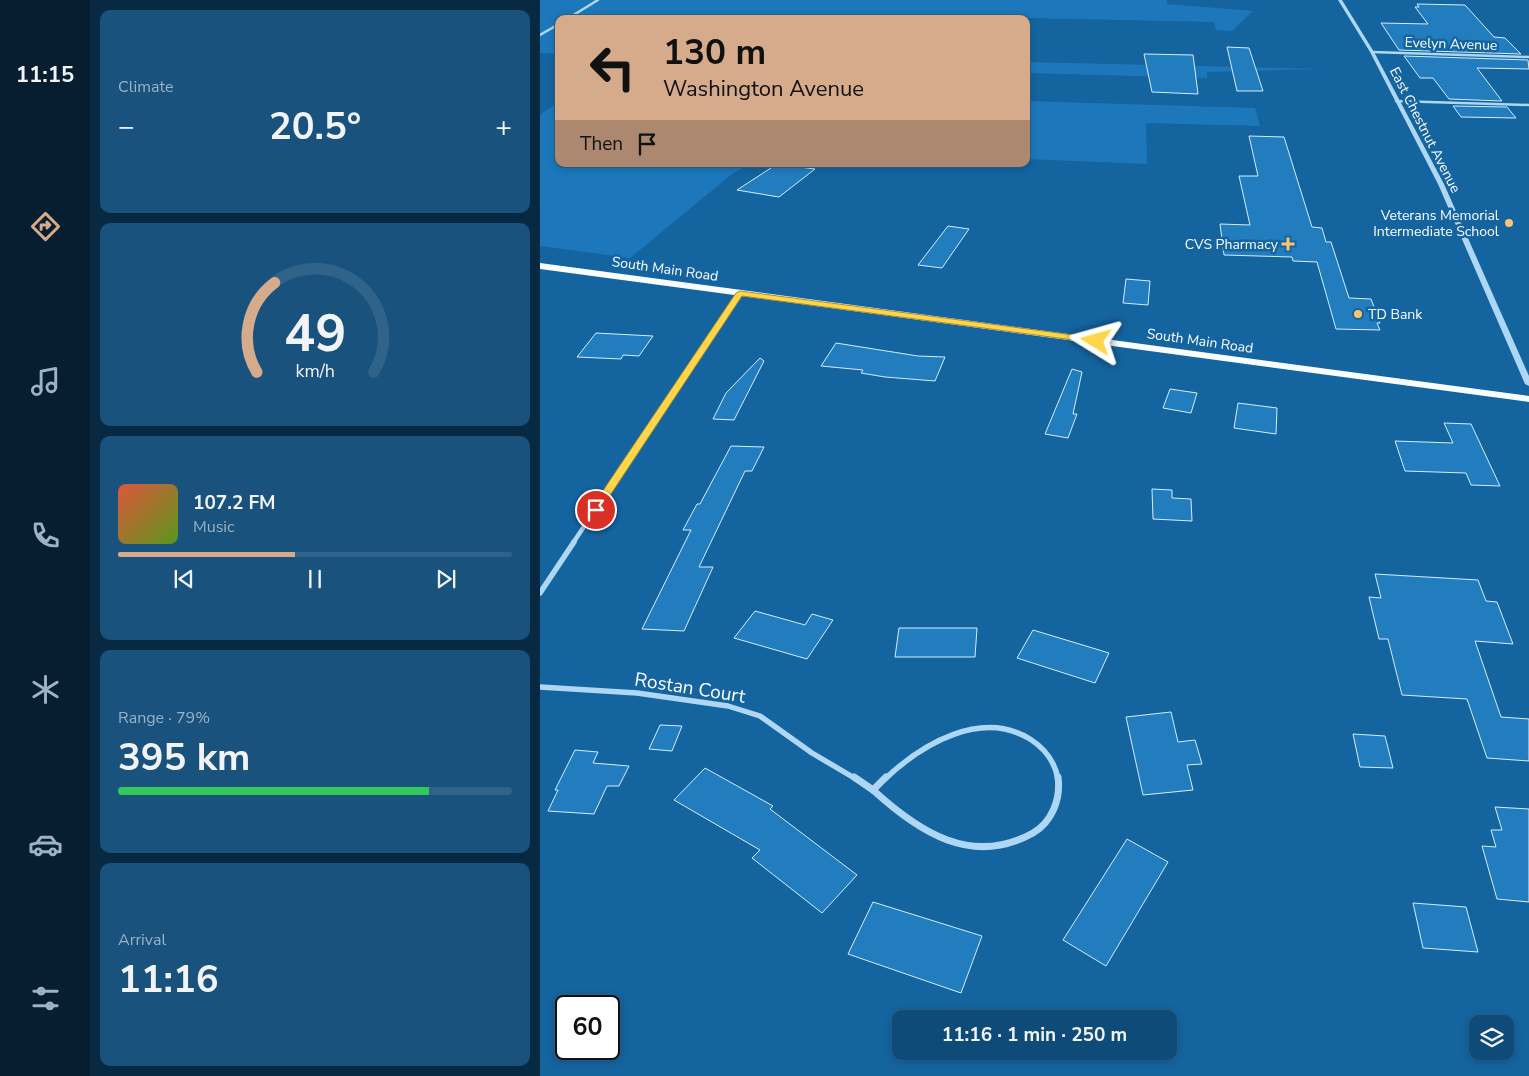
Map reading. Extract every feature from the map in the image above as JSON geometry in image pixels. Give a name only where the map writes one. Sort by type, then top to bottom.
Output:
[{"type":"main road","name":"South Main Road","points":[[540,266],[1529,399]]},
{"type":"street","points":[[574,15],[598,0]]},
{"type":"street","name":"East Chestnut Avenue","points":[[1340,0],[1372,52],[1441,184],[1529,384]]},
{"type":"street","points":[[540,35],[555,26]]},
{"type":"street","name":"Evelyn Avenue","points":[[1372,52],[1529,57]]},
{"type":"street","points":[[1396,101],[1529,105]]},
{"type":"street","points":[[540,593],[740,293]]},
{"type":"street","name":"Rostan Court","points":[[540,688],[637,693],[728,706],[760,716],[812,753],[873,790],[890,806],[934,836],[975,848],[995,849],[1024,840],[1045,825],[1056,805],[1058,782],[1054,766],[1044,750],[1029,737],[1015,731],[997,728],[968,729],[937,741],[907,760],[873,790]]},
{"type":"shaded area","points":[[540,0],[1167,0],[1167,4],[1253,11],[1232,31],[1216,30],[1214,22],[1030,18],[1030,15],[555,15],[555,54],[540,53]]},
{"type":"shaded area","points":[[1030,62],[1322,69],[1207,72],[1207,78],[1030,73]]},
{"type":"shaded area","points":[[1030,101],[1255,108],[1260,126],[1146,123],[1147,164],[1030,159]]},
{"type":"shaded area","points":[[555,104],[555,167],[745,167],[732,174],[630,258],[540,246],[540,115]]},
{"type":"building","points":[[1417,4],[1465,5],[1494,37],[1505,38],[1521,54],[1399,50],[1381,23],[1428,24],[1415,7],[1419,7]]},
{"type":"building","points":[[1227,47],[1249,48],[1263,91],[1237,91]]},
{"type":"building","points":[[1144,54],[1193,55],[1198,94],[1152,92]]},
{"type":"building","points":[[1404,56],[1528,60],[1529,69],[1477,68],[1502,101],[1449,99],[1433,78],[1420,78]]},
{"type":"building","points":[[1453,106],[1507,107],[1516,118],[1461,117]]},
{"type":"building","points":[[1249,136],[1284,137],[1312,227],[1322,228],[1326,242],[1331,242],[1349,298],[1371,299],[1380,323],[1377,323],[1380,330],[1336,329],[1317,262],[1293,261],[1292,257],[1224,255],[1220,224],[1250,225],[1239,176],[1258,176]]},
{"type":"building","points":[[772,167],[815,169],[779,197],[737,190]]},
{"type":"building","points":[[948,226],[969,229],[942,268],[918,265]]},
{"type":"building","points":[[1126,279],[1150,281],[1148,305],[1123,303]]},
{"type":"building","points":[[596,333],[653,336],[639,356],[623,355],[621,359],[577,357]]},
{"type":"building","points":[[836,343],[918,356],[945,357],[935,381],[885,377],[861,373],[863,370],[821,366]]},
{"type":"building","points":[[760,358],[764,361],[734,420],[713,419],[726,393]]},
{"type":"building","points":[[1072,369],[1082,372],[1073,414],[1077,414],[1068,438],[1045,434]]},
{"type":"building","points":[[1170,389],[1197,393],[1191,413],[1163,408]]},
{"type":"building","points":[[1238,403],[1277,408],[1276,434],[1234,428]]},
{"type":"building","points":[[1444,423],[1471,424],[1500,486],[1471,485],[1466,473],[1405,471],[1395,441],[1453,443]]},
{"type":"building","points":[[731,446],[764,447],[752,471],[745,471],[699,567],[713,567],[684,631],[642,629],[691,530],[683,530],[697,504],[700,504]]},
{"type":"building","points":[[1152,489],[1172,490],[1172,498],[1191,499],[1192,521],[1153,519]]},
{"type":"building","points":[[1375,574],[1478,580],[1486,601],[1497,602],[1513,644],[1475,641],[1501,717],[1529,719],[1529,761],[1487,758],[1467,699],[1402,695],[1388,639],[1379,639],[1369,597],[1381,598]]},
{"type":"building","points":[[755,611],[805,625],[812,614],[833,620],[807,659],[734,638]]},
{"type":"building","points":[[899,628],[977,628],[975,657],[895,657]]},
{"type":"building","points":[[1033,630],[1109,653],[1095,683],[1017,658]]},
{"type":"building","points":[[1171,712],[1178,742],[1195,740],[1202,764],[1187,765],[1193,790],[1143,795],[1126,717]]},
{"type":"building","points":[[660,725],[682,726],[672,751],[649,749]]},
{"type":"building","points":[[1353,734],[1385,736],[1393,768],[1360,767]]},
{"type":"building","points":[[575,750],[598,752],[593,763],[629,766],[619,786],[607,786],[594,814],[548,811],[558,790],[555,790]]},
{"type":"building","points":[[705,768],[773,806],[770,809],[857,875],[822,913],[752,858],[760,850],[674,800]]},
{"type":"building","points":[[1495,807],[1529,809],[1529,902],[1497,899],[1482,846],[1496,847],[1491,830],[1502,830]]},
{"type":"building","points":[[1127,839],[1168,862],[1106,966],[1063,940]]},
{"type":"building","points":[[873,902],[982,936],[961,993],[848,954]]},
{"type":"building","points":[[1413,903],[1466,907],[1478,952],[1423,948]]},
{"type":"place","name":"Veterans Memorial Intermediate School","points":[[1509,223]]},
{"type":"place","name":"CVS Pharmacy","points":[[1288,244]]},
{"type":"place","name":"TD Bank","points":[[1358,314]]},
{"type":"route","points":[[596,510],[740,293],[1096,341]]}]
